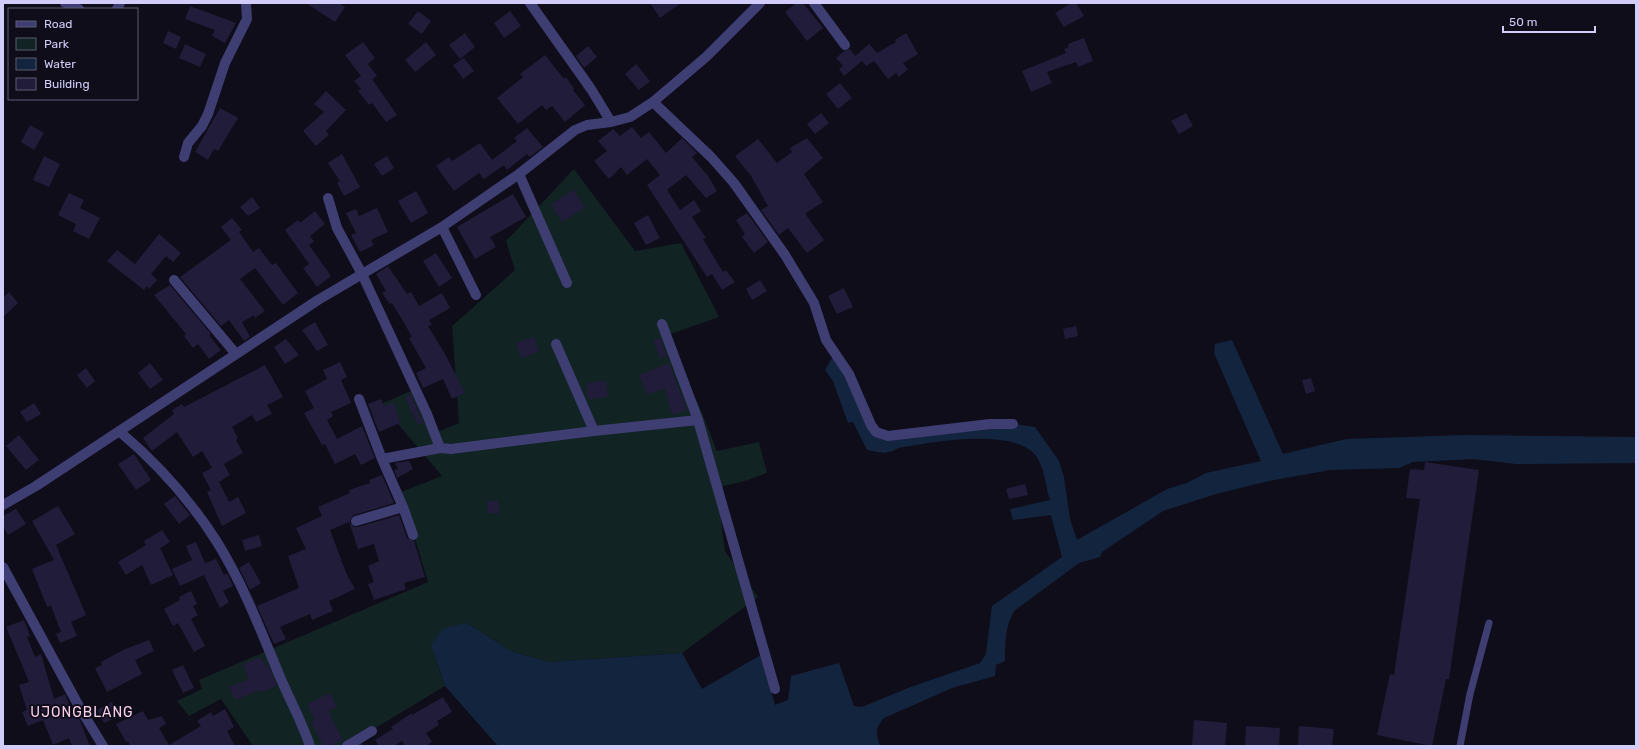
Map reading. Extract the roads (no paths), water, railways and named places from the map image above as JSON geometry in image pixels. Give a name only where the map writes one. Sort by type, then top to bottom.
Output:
[{"type":"street","points":[[65,3],[77,8]]},
{"type":"street","points":[[184,157],[188,143],[202,126],[208,114],[225,63],[247,19],[246,3]]},
{"type":"street","points":[[530,3],[591,89],[611,122]]},
{"type":"street","points":[[3,505],[36,486],[318,300],[442,227],[519,174],[575,130],[587,125],[611,122],[630,116],[654,102],[706,57],[760,3]]},
{"type":"street","points":[[814,3],[845,45]]},
{"type":"street","points":[[654,102],[711,157],[734,183],[784,255],[814,303],[826,340],[849,374],[871,425],[876,432],[888,436],[990,424],[1013,424]]},
{"type":"street","points":[[519,174],[567,283]]},
{"type":"street","points":[[328,198],[338,228],[362,274],[427,414],[440,448]]},
{"type":"street","points":[[442,227],[476,295]]},
{"type":"street","points":[[174,280],[236,354]]},
{"type":"street","points":[[662,324],[698,420],[775,688]]},
{"type":"street","points":[[556,344],[594,430]]},
{"type":"street","points":[[359,399],[413,535]]},
{"type":"street","points":[[382,459],[440,448],[451,449],[594,430],[698,420]]},
{"type":"street","points":[[119,431],[144,453],[165,476],[204,524],[218,544],[261,631],[310,746]]},
{"type":"street","points":[[356,521],[403,507]]},
{"type":"street","points":[[3,567],[81,710],[103,746]]},
{"type":"street","points":[[347,746],[372,731]]},
{"type":"lane","points":[[1460,746],[1470,694],[1489,623]]},
{"type":"water","points":[[1232,340],[1283,454],[1346,439],[1468,435],[1636,437],[1636,463],[1516,464],[1473,459],[1413,462],[1399,468],[1330,470],[1269,481],[1216,494],[1163,511],[1102,552],[1100,557],[1079,563],[1014,611],[1007,629],[1005,641],[1005,661],[996,665],[995,676],[952,688],[884,718],[877,731],[880,746],[498,746],[445,686],[431,645],[442,629],[467,623],[511,651],[549,662],[682,653],[702,689],[761,655],[775,705],[788,700],[791,676],[839,663],[854,706],[862,707],[908,688],[980,663],[986,654],[992,606],[1062,557],[1051,515],[1013,520],[1010,509],[1050,500],[1044,474],[1038,459],[1028,449],[1013,443],[995,439],[952,440],[899,448],[886,453],[867,450],[853,422],[848,423],[833,381],[825,370],[832,358],[841,365],[875,436],[1015,424],[1035,427],[1059,461],[1064,477],[1070,519],[1077,540],[1167,489],[1187,483],[1206,473],[1261,461],[1214,353],[1215,344]]},
{"type":"district","name":"UJONGBLANG","points":[[82,712]]}]
